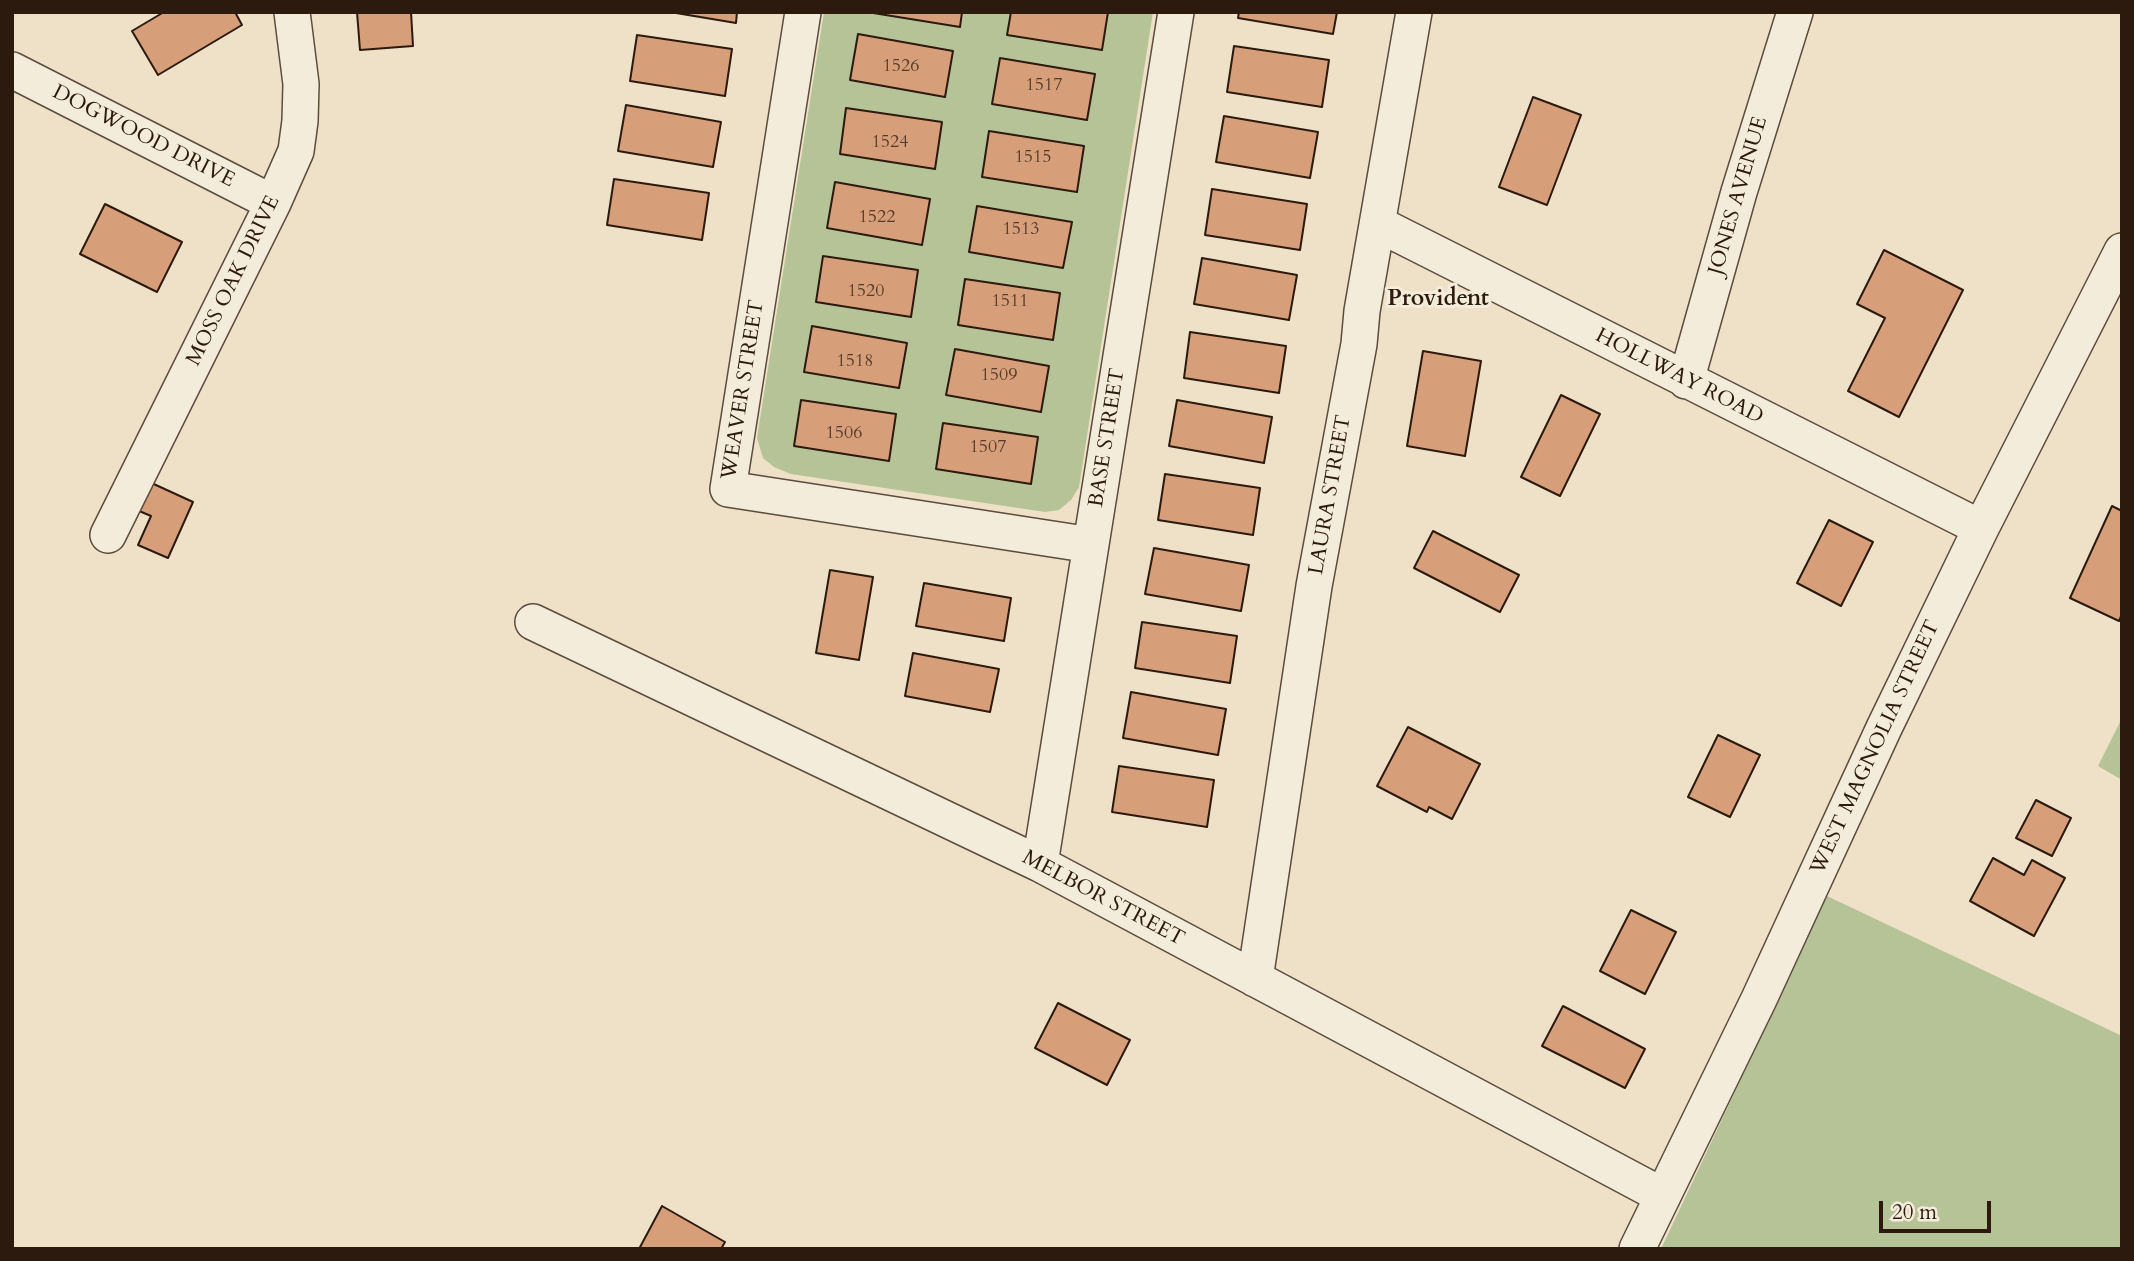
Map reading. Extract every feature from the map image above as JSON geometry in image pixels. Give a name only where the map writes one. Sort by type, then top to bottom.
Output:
[{"type":"street","name":"MOSS OAK DRIVE","points":[[108,535],[273,203],[296,151],[301,84],[292,12]]},
{"type":"street","name":"WEAVER STREET","points":[[803,12],[728,489],[1091,545]]},
{"type":"street","name":"BASE STREET","points":[[1040,864],[1176,12]]},
{"type":"street","name":"LAURA STREET","points":[[1255,979],[1314,586],[1359,344],[1362,311],[1414,12]]},
{"type":"street","name":"JONES AVENUE","points":[[1686,381],[1739,192],[1794,12]]},
{"type":"street","name":"DOGWOOD DRIVE","points":[[12,70],[273,203]]},
{"type":"street","name":"HOLLWAY ROAD","points":[[1378,224],[1980,528]]},
{"type":"street","name":"WEST MAGNOLIA STREET","points":[[1637,1249],[1759,999],[1980,528],[2122,251]]},
{"type":"street","name":"MELBOR STREET","points":[[533,622],[1040,864],[1663,1196]]},
{"type":"green space","points":[[824,12],[867,12],[959,27],[962,12],[1011,12],[1007,34],[1102,50],[1108,12],[1153,12],[1079,487],[1071,500],[1059,510],[1045,512],[791,474],[774,467],[763,458],[757,438]],"holes":[[[859,34],[953,51],[945,96],[850,80]],[[1000,58],[1095,74],[1087,120]],[[847,108],[941,122],[934,169],[840,154]],[[989,131],[1084,146],[1077,192],[982,178]],[[835,182],[929,199],[922,244],[827,228]],[[977,206],[1072,222],[1063,268],[969,252]],[[823,256],[918,271],[911,317],[817,302]],[[965,279],[1060,293],[1053,340],[958,325]],[[813,326],[907,343],[899,388],[805,372]],[[955,349],[1049,366],[1041,411],[946,395]],[[800,400],[896,414],[889,460],[794,446]],[[943,423],[1038,437],[1031,483],[936,469]]]},
{"type":"green space","points":[[2122,718],[2122,780],[2098,766]]},
{"type":"green space","points":[[1827,896],[2120,1035],[2122,1033],[2122,1249],[1661,1249]]},
{"type":"building","points":[[164,12],[235,12],[242,25],[158,75],[132,31]]},
{"type":"building","points":[[357,12],[411,12],[413,46],[360,50]]},
{"type":"building","points":[[670,12],[737,12],[736,23]]},
{"type":"building","points":[[867,12],[962,12],[960,27]]},
{"type":"building","points":[[1011,12],[1108,12],[1102,50],[1007,35]]},
{"type":"building","points":[[1239,12],[1337,12],[1333,34],[1238,18]]},
{"type":"building","points":[[858,34],[953,51],[945,97],[850,80]]},
{"type":"building","points":[[637,35],[732,49],[725,96],[630,81]]},
{"type":"building","points":[[1234,46],[1329,60],[1322,107],[1227,92]]},
{"type":"building","points":[[1000,58],[1095,74],[1087,120],[992,104]]},
{"type":"building","points":[[1533,97],[1581,115],[1547,205],[1499,187]]},
{"type":"building","points":[[626,105],[721,122],[713,167],[618,151]]},
{"type":"building","points":[[846,108],[942,122],[935,169],[840,154]]},
{"type":"building","points":[[1224,116],[1318,132],[1310,178],[1216,162]]},
{"type":"building","points":[[989,131],[1084,146],[1077,192],[982,177]]},
{"type":"building","points":[[614,179],[709,193],[702,240],[607,225]]},
{"type":"building","points":[[835,182],[930,199],[922,245],[827,228]]},
{"type":"building","points":[[1212,189],[1307,204],[1300,250],[1205,235]]},
{"type":"building","points":[[105,204],[182,242],[157,292],[80,254]]},
{"type":"building","points":[[977,206],[1072,222],[1063,268],[969,252]]},
{"type":"building","points":[[1884,250],[1963,290],[1899,417],[1848,391],[1885,318],[1857,304]]},
{"type":"building","points":[[823,256],[918,270],[911,317],[816,302]]},
{"type":"building","points":[[1202,258],[1297,275],[1289,320],[1194,304]]},
{"type":"building","points":[[965,279],[1060,293],[1053,340],[958,325]]},
{"type":"building","points":[[812,326],[907,343],[899,388],[804,372]]},
{"type":"building","points":[[1190,332],[1286,346],[1279,393],[1184,378]]},
{"type":"building","points":[[955,349],[1049,366],[1041,412],[946,395]]},
{"type":"building","points":[[1423,351],[1481,361],[1465,456],[1407,446]]},
{"type":"building","points":[[1561,395],[1600,414],[1560,496],[1521,477]]},
{"type":"building","points":[[801,400],[896,414],[889,461],[794,446]]},
{"type":"building","points":[[1177,400],[1272,417],[1264,463],[1169,446]]},
{"type":"building","points":[[943,423],[1038,437],[1031,484],[936,469]]},
{"type":"building","points":[[1165,474],[1260,488],[1253,535],[1158,520]]},
{"type":"building","points":[[145,480],[193,502],[168,558],[138,545],[151,516],[132,508]]},
{"type":"building","points":[[2112,506],[2122,511],[2122,614],[2119,621],[2070,598]]},
{"type":"building","points":[[1829,520],[1873,542],[1841,606],[1797,583]]},
{"type":"building","points":[[1433,531],[1519,575],[1500,612],[1414,568]]},
{"type":"building","points":[[1154,548],[1249,565],[1241,611],[1145,594]]},
{"type":"building","points":[[830,570],[873,577],[859,660],[816,653]]},
{"type":"building","points":[[924,583],[1011,598],[1004,641],[916,626]]},
{"type":"building","points":[[1142,622],[1237,636],[1230,683],[1135,668]]},
{"type":"building","points":[[913,653],[999,669],[990,712],[905,696]]},
{"type":"building","points":[[1131,692],[1226,709],[1218,755],[1123,738]]},
{"type":"building","points":[[1408,727],[1480,764],[1452,819],[1429,807],[1427,812],[1377,786]]},
{"type":"building","points":[[1718,735],[1760,755],[1730,817],[1688,797]]},
{"type":"building","points":[[1119,766],[1214,780],[1207,827],[1112,812]]},
{"type":"building","points":[[2036,800],[2071,818],[2052,856],[2016,838]]},
{"type":"building","points":[[1993,858],[2024,875],[2032,860],[2065,878],[2034,936],[1970,901]]},
{"type":"building","points":[[1631,910],[1676,932],[1645,994],[1600,971]]},
{"type":"building","points":[[1058,1003],[1130,1040],[1107,1085],[1035,1048]]},
{"type":"building","points":[[1563,1006],[1645,1049],[1625,1088],[1542,1046]]},
{"type":"building","points":[[662,1206],[725,1242],[721,1249],[639,1249]]},
{"type":"district","name":"Provident","points":[[1438,300]]}]
